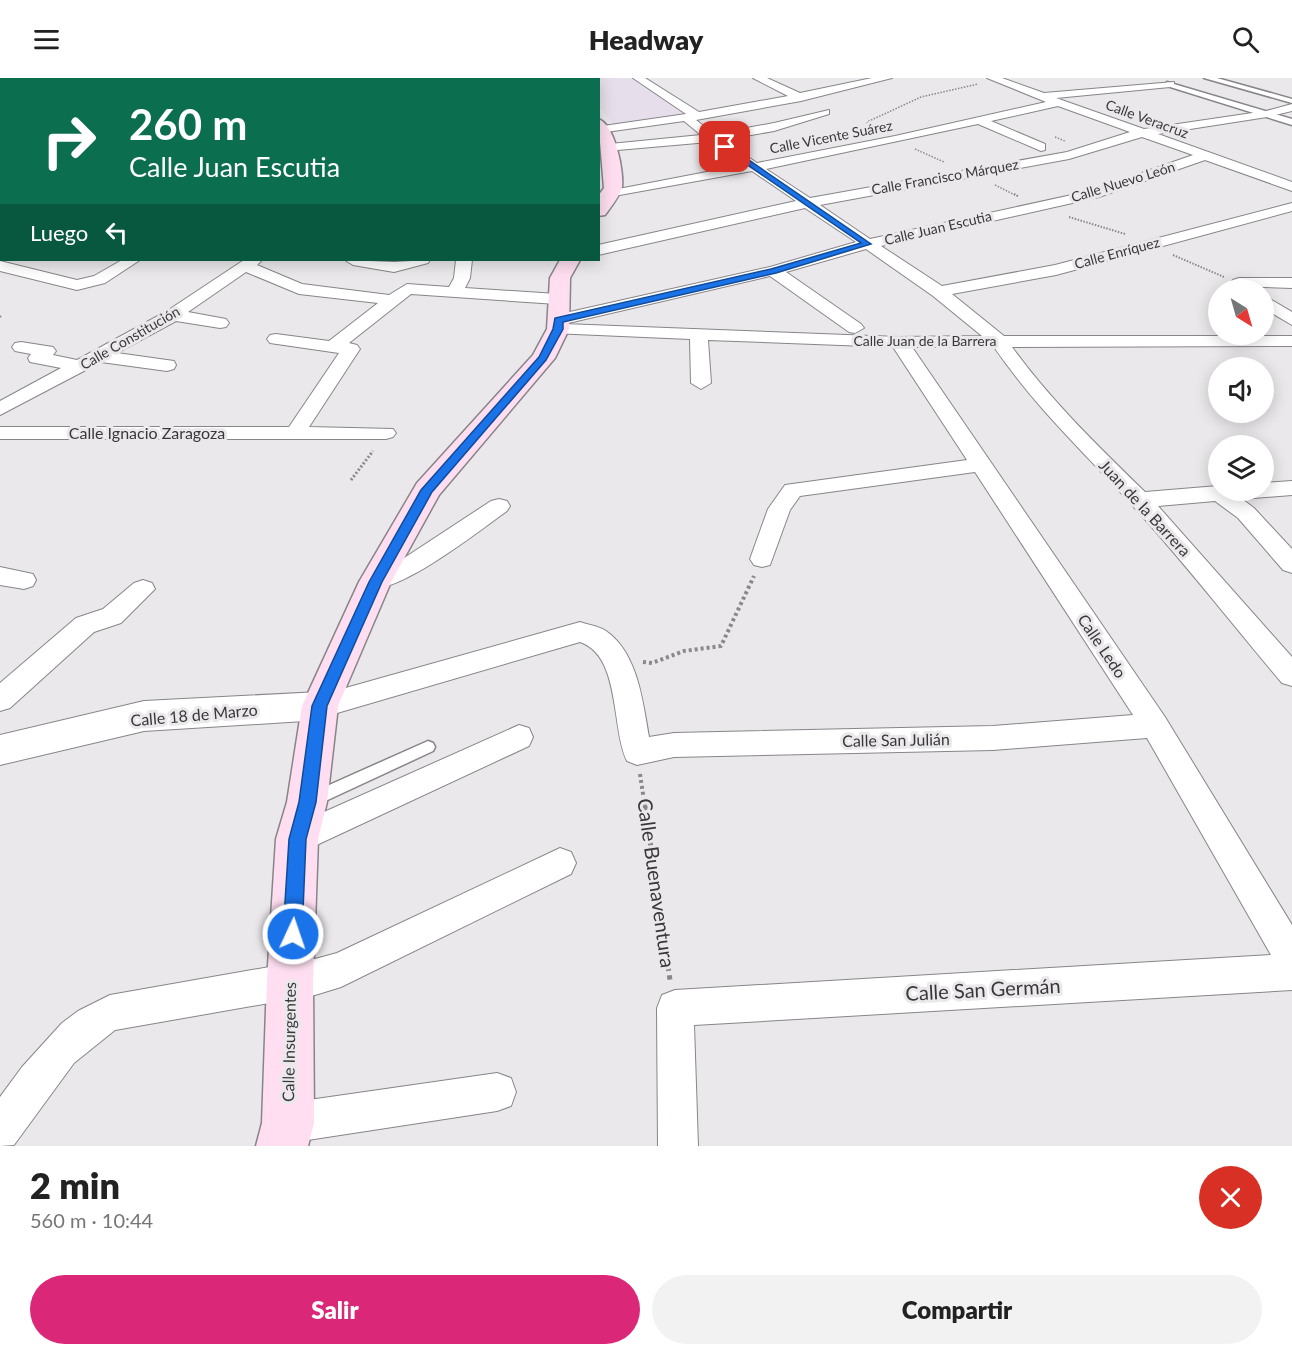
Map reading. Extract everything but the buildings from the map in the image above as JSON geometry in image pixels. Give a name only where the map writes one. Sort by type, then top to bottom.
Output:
[{"type":"main road","points":[[600,208],[613,188],[610,148],[601,127]]},
{"type":"main road","name":"Calle Insurgentes","points":[[285,1134],[297,839],[308,802],[320,706],[375,582],[427,490],[543,358],[558,316],[560,278],[569,261]]},
{"type":"street","name":"Juan de la Barrera","points":[[638,78],[692,117],[709,136],[939,292],[999,341],[1025,378],[1069,429],[1140,500],[1292,675]]},
{"type":"street","points":[[610,148],[770,126],[825,112],[758,78]]},
{"type":"street","points":[[601,127],[692,117],[887,78]]},
{"type":"street","points":[[1208,78],[1292,101]]},
{"type":"street","name":"Calle Veracruz","points":[[998,80],[1292,187]]},
{"type":"street","points":[[1041,96],[1192,80]]},
{"type":"street","points":[[1170,84],[1292,122]]},
{"type":"street","name":"Calle Vicente Suárez","points":[[608,195],[980,121],[1059,102]]},
{"type":"street","name":"Calle Francisco Márquez","points":[[600,250],[807,203],[949,175],[1069,155],[1141,133],[1267,114],[1292,107]]},
{"type":"street","name":"Calle Francisco Márquez","points":[[980,121],[1041,147]]},
{"type":"street","name":"Calle Nuevo León","points":[[1038,205],[1094,194],[1207,156]]},
{"type":"street","name":"Calle Juan Escutia","points":[[558,316],[773,271],[867,244],[1038,205]]},
{"type":"street","name":"Calle Enríquez","points":[[939,292],[1056,270],[1292,207]]},
{"type":"street","points":[[0,266],[76,285],[99,280],[130,261]]},
{"type":"street","points":[[359,261],[394,267],[418,261]]},
{"type":"street","points":[[455,291],[462,278],[464,261]]},
{"type":"street","points":[[250,263],[299,289],[399,294],[455,291],[558,316]]},
{"type":"street","name":"Calle Constitución","points":[[0,409],[173,315],[250,263]]},
{"type":"street","points":[[773,271],[855,328]]},
{"type":"street","points":[[1274,284],[1292,283]]},
{"type":"street","points":[[333,347],[399,294]]},
{"type":"street","points":[[1274,308],[1292,321]]},
{"type":"street","points":[[173,315],[220,323]]},
{"type":"street","name":"Calle Juan de la Barrera","points":[[558,316],[699,334],[899,342],[1292,341]]},
{"type":"street","points":[[699,334],[701,383]]},
{"type":"street","points":[[276,339],[351,350],[294,434]]},
{"type":"street","name":"Calle Ledo","points":[[899,342],[1155,725],[1292,958]]},
{"type":"street","points":[[21,347],[47,351],[37,358],[81,366]]},
{"type":"street","points":[[100,356],[167,365]]},
{"type":"street","name":"Calle Ignacio Zaragoza","points":[[0,433],[386,433]]},
{"type":"street","points":[[762,559],[779,509],[793,490],[980,465]]},
{"type":"street","points":[[1274,489],[1292,488]]},
{"type":"street","points":[[1140,500],[1208,495]]},
{"type":"street","points":[[1230,501],[1246,513],[1292,564]]},
{"type":"street","points":[[375,582],[404,570],[499,506]]},
{"type":"street","points":[[0,700],[85,625],[112,616],[143,589]]},
{"type":"street","points":[[320,706],[530,645],[580,632],[592,633],[602,640],[618,661],[637,752]]},
{"type":"street","name":"Calle 18 de Marzo","points":[[0,750],[144,716],[320,706]]},
{"type":"street","name":"Calle San Julián","points":[[637,752],[674,745],[993,738],[1155,725]]},
{"type":"street","points":[[297,839],[519,737]]},
{"type":"street","points":[[0,1131],[61,1046],[94,1021],[110,1013],[290,981],[341,969],[560,863]]},
{"type":"street","name":"Calle San Germán","points":[[675,1008],[1292,972]]},
{"type":"street","points":[[675,1008],[678,1146]]},
{"type":"street","points":[[285,1134],[497,1092]]},
{"type":"lane","points":[[308,802],[428,747]]},
{"type":"path","points":[[867,122],[916,97],[998,80]]},
{"type":"path","points":[[1055,137],[1065,141]]},
{"type":"path","points":[[351,480],[386,433]]},
{"type":"path","points":[[618,661],[652,663],[684,651],[721,646],[762,559]]},
{"type":"path","name":"Calle Buenaventura","points":[[637,752],[675,1008]]},
{"type":"shaded area","points":[[600,78],[633,78],[692,115],[615,126],[600,108]]},
{"type":"route","points":[[293,934],[297,839],[308,802],[320,706],[375,582],[427,490],[543,358],[558,329],[558,320],[773,271],[867,244],[725,147]]}]
